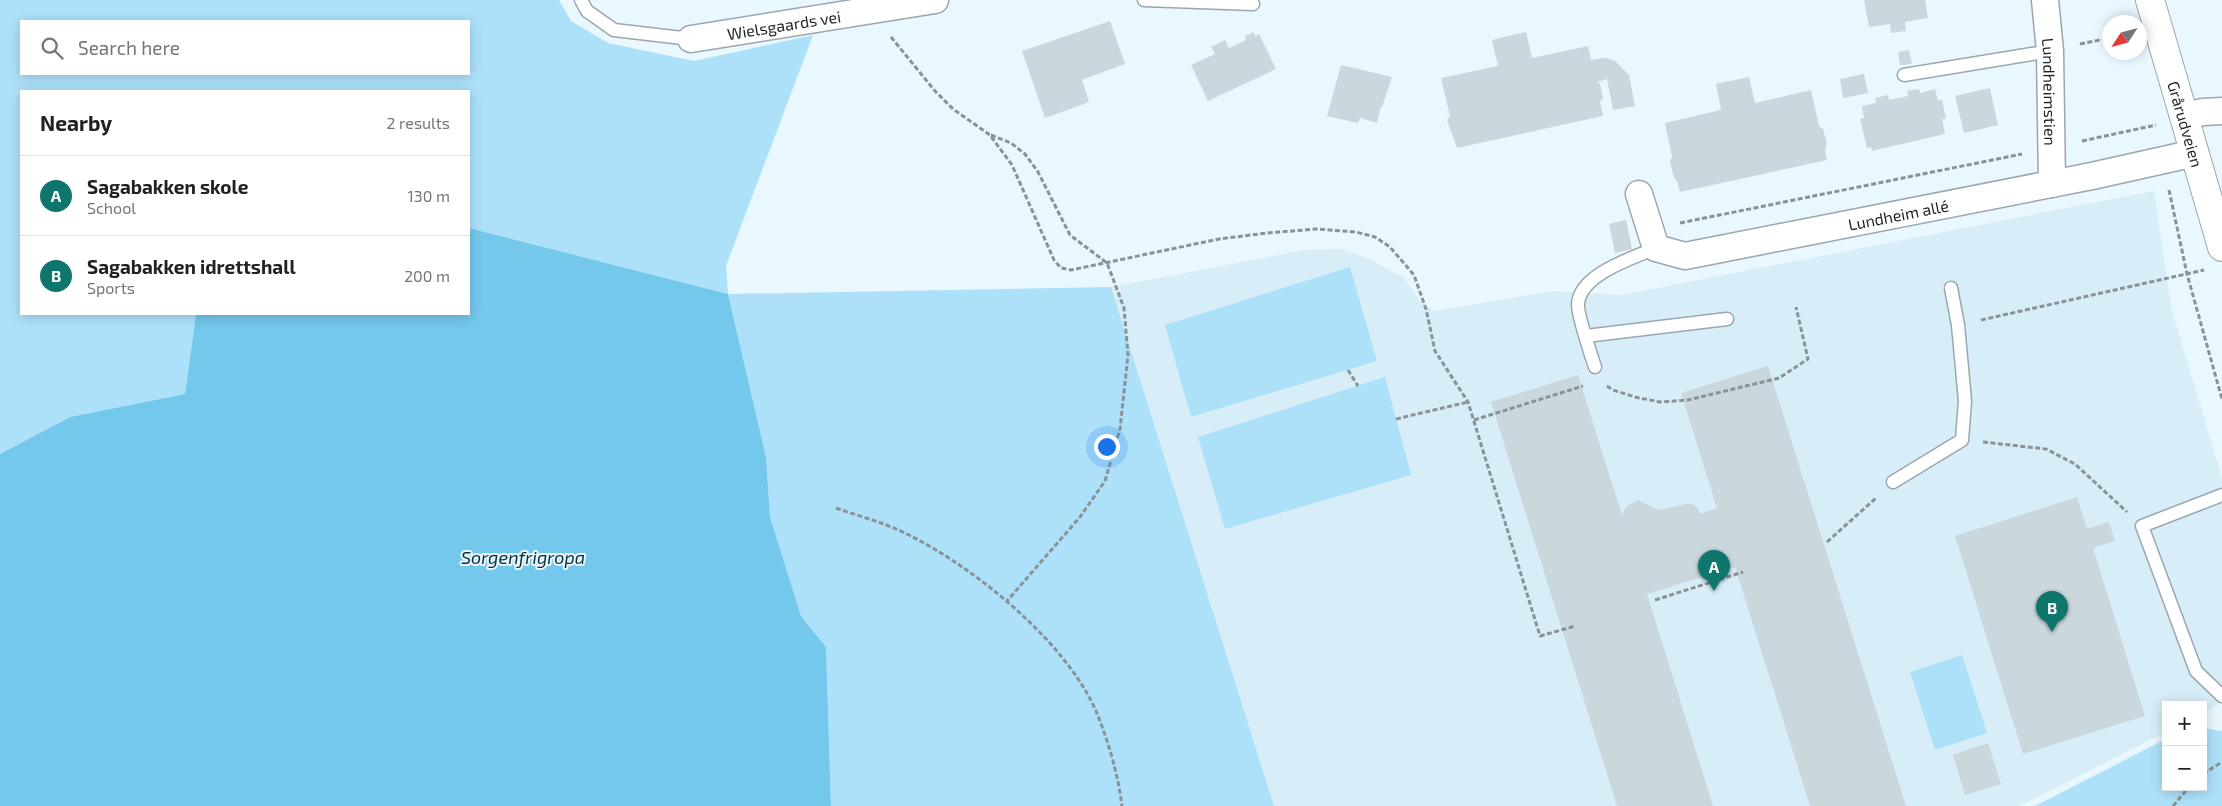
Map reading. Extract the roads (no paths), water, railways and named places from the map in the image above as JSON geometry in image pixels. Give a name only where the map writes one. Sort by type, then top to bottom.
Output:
[{"type":"street","name":"Wielsgaards vei","points":[[691,39],[935,0]]},
{"type":"street","name":"Lundheimstien","points":[[2045,0],[2050,51],[2052,184]]},
{"type":"street","name":"Grårudveien","points":[[2150,0],[2195,153],[2218,241]]},
{"type":"street","points":[[2184,116],[2222,111]]},
{"type":"street","name":"Lundheim allé","points":[[1653,238],[1685,256],[2052,184],[2195,153]]},
{"type":"street","points":[[1639,194],[1653,238]]},
{"type":"lane","points":[[581,0],[587,11],[614,30],[691,39]]},
{"type":"lane","points":[[1144,0],[1253,4]]},
{"type":"lane","points":[[1904,75],[2050,51]]},
{"type":"lane","points":[[1595,367],[1578,304],[1586,284],[1653,238]]},
{"type":"lane","points":[[1893,482],[1962,440],[1965,402],[1958,325],[1951,288]]},
{"type":"lane","points":[[1586,336],[1727,319]]},
{"type":"lane","points":[[2222,495],[2142,526],[2196,671],[2222,696]]},
{"type":"water","name":"Sorgenfrigropa","points":[[470,228],[728,294],[766,457],[770,517],[801,616],[826,647],[831,806],[0,806],[0,454],[70,417],[185,394],[196,315],[470,315]]},
{"type":"place","name":"Sagabakken skole","points":[[1714,591]]},
{"type":"place","name":"Sagabakken idrettshall","points":[[2052,632]]}]
